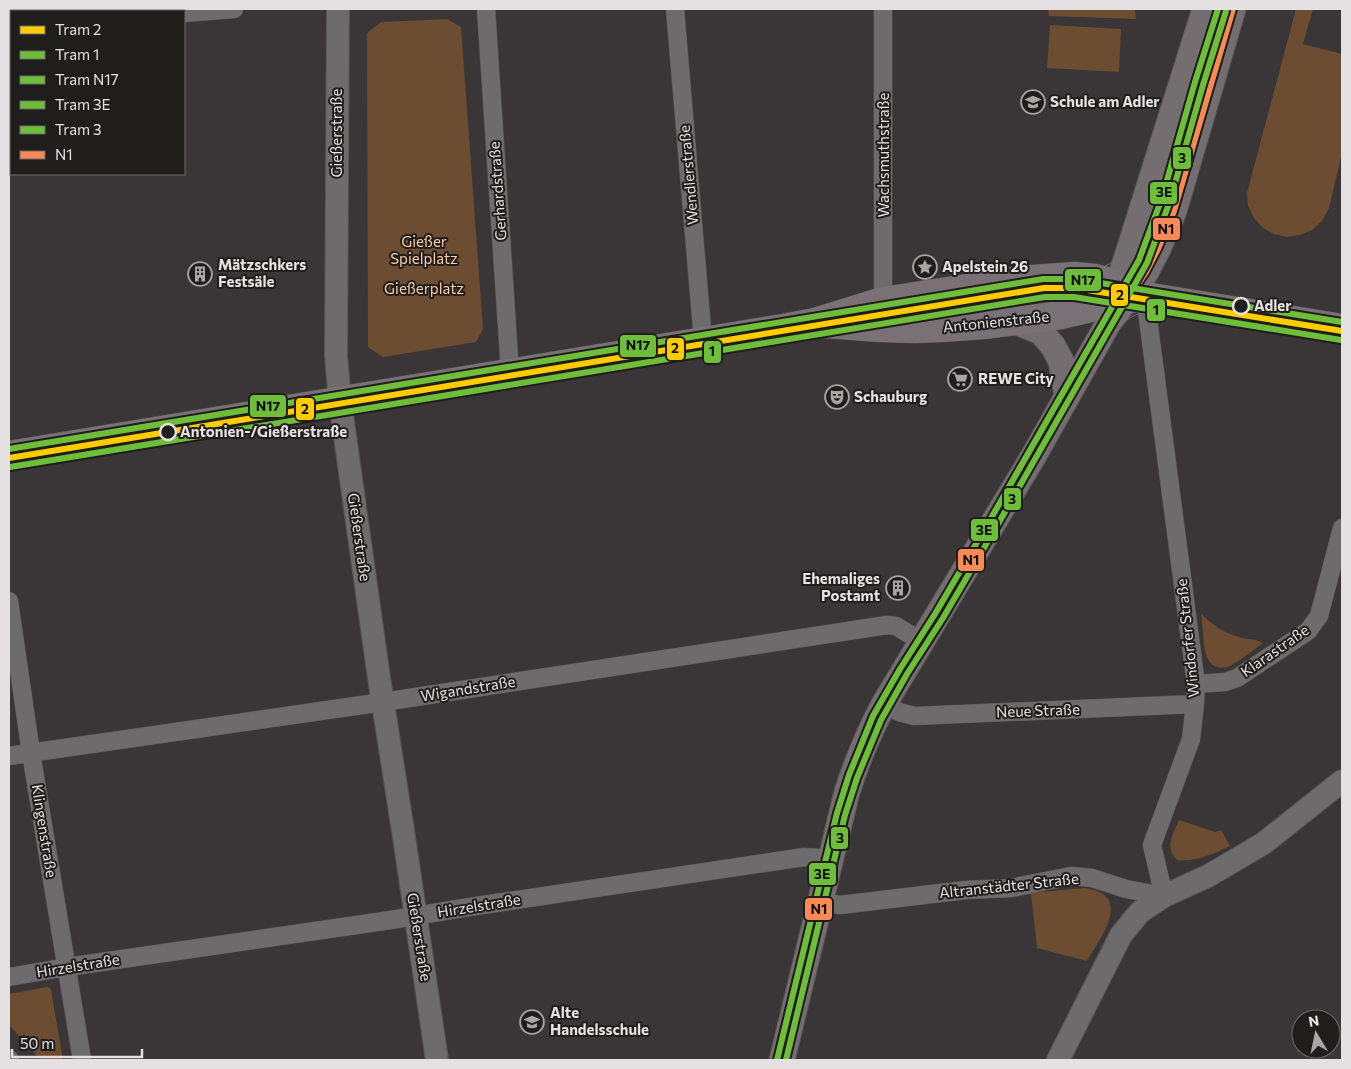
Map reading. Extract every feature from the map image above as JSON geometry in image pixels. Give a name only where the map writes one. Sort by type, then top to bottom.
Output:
[{"type":"main road","points":[[1126,296],[1143,202],[1205,9]]},
{"type":"main road","points":[[782,1060],[847,792],[872,726],[1014,489],[1126,296],[1158,249],[1174,211],[1234,9]]},
{"type":"main road","name":"Antonienstraße","points":[[9,455],[815,322],[883,300],[1038,278],[1074,276],[1095,278],[1126,296],[1342,328]]},
{"type":"main road","name":"Antonienstraße","points":[[815,322],[846,326],[915,329],[967,326],[1061,315],[1126,296]]},
{"type":"main road","points":[[1014,321],[1041,332],[1053,346],[1061,361],[1067,396]]},
{"type":"street","points":[[185,13],[234,9]]},
{"type":"street","name":"Gießerstraße","points":[[338,9],[336,356],[340,400],[437,1060]]},
{"type":"street","name":"Gerhardstraße","points":[[486,9],[510,372]]},
{"type":"street","name":"Wendlerstraße","points":[[675,9],[703,341]]},
{"type":"street","name":"Wachsmuthstraße","points":[[883,300],[884,9]]},
{"type":"street","name":"Windorfer Straße","points":[[1126,296],[1196,684],[1191,739],[1152,845],[1164,896]]},
{"type":"street","name":"Klarastraße","points":[[1196,684],[1225,682],[1237,678],[1308,631],[1319,616],[1342,528]]},
{"type":"street","name":"Klingenstraße","points":[[9,601],[31,753],[82,1060]]},
{"type":"street","name":"Wigandstraße","points":[[9,756],[383,702],[887,625],[896,626],[922,642]]},
{"type":"street","name":"Neue Straße","points":[[884,704],[899,712],[914,716],[1195,704]]},
{"type":"street","points":[[1058,1060],[1121,935],[1140,912],[1164,896],[1208,876],[1264,843],[1342,781]]},
{"type":"street","name":"Hirzelstraße","points":[[9,977],[804,857],[830,860]]},
{"type":"street","name":"Altranstädter Straße","points":[[820,902],[840,906],[966,890],[1010,888],[1071,876],[1092,878],[1126,889],[1164,896]]},
{"type":"green space","points":[[1048,9],[1135,9],[1136,19],[1049,16]]},
{"type":"green space","points":[[1296,9],[1313,9],[1303,44],[1342,54],[1342,153],[1329,208],[1322,221],[1312,230],[1300,235],[1287,237],[1274,234],[1263,228],[1254,218],[1248,206],[1247,193]]},
{"type":"green space","name":"Gießerplatz","points":[[447,19],[461,27],[483,329],[476,342],[383,357],[368,347],[367,33],[381,22]]},
{"type":"green space","points":[[1050,25],[1121,29],[1119,72],[1047,68]]},
{"type":"green space","points":[[1201,614],[1223,631],[1263,643],[1230,666],[1216,667],[1208,660],[1206,653]]},
{"type":"green space","points":[[1179,820],[1215,832],[1221,830],[1230,846],[1198,859],[1177,860],[1170,846]]},
{"type":"green space","points":[[1085,888],[1096,890],[1106,897],[1110,904],[1111,914],[1103,934],[1087,961],[1037,948],[1031,893]]},
{"type":"green space","points":[[47,987],[51,990],[63,1060],[41,1060],[9,1025],[9,994]]},
{"type":"tram line","name":"3E","points":[[777,1060],[837,813],[849,775],[873,716],[990,520],[1139,260],[1162,198],[1218,9]]},
{"type":"tram line","name":"3","points":[[786,1060],[845,815],[857,778],[881,720],[998,524],[1147,263],[1170,201],[1226,11]]},
{"type":"tram line","points":[[1044,288],[1095,278],[1127,263],[1147,244],[1165,212]]},
{"type":"tram line","points":[[1102,268],[1118,259],[1131,248],[1143,235],[1153,219]]},
{"type":"tram line","name":"N17","points":[[9,449],[1043,279],[1076,279],[1342,322]]},
{"type":"tram line","name":"2","points":[[9,458],[1044,288],[1075,288],[1342,331]]},
{"type":"tram line","name":"1","points":[[10,467],[1045,297],[1074,297],[1341,340]]},
{"type":"tram line","points":[[1095,337],[1114,318],[1134,306],[1156,300],[1184,299]]},
{"type":"tram line","points":[[1096,357],[1114,331],[1139,313],[1159,308],[1189,307]]},
{"type":"transit line","name":"N1","points":[[782,1060],[847,792],[864,747],[884,704],[1033,457],[1109,322],[1134,290],[1158,249],[1174,211],[1233,9]]},
{"type":"place","name":"Schule am Adler","points":[[1033,102]]},
{"type":"place","name":"Apelstein 26","points":[[925,267]]},
{"type":"place","name":"Mätzschkers Festsäle","points":[[200,274]]},
{"type":"place","name":"Adler","points":[[1241,306]]},
{"type":"place","name":"REWE City","points":[[960,379]]},
{"type":"place","name":"Schauburg","points":[[837,397]]},
{"type":"place","name":"Antonien-/Gießerstraße","points":[[168,432]]},
{"type":"place","name":"Ehemaliges Postamt","points":[[898,588]]},
{"type":"place","name":"Alte Handelsschule","points":[[532,1022]]},
{"type":"park label","name":"Gießer Spielplatz","points":[[424,250]]}]
